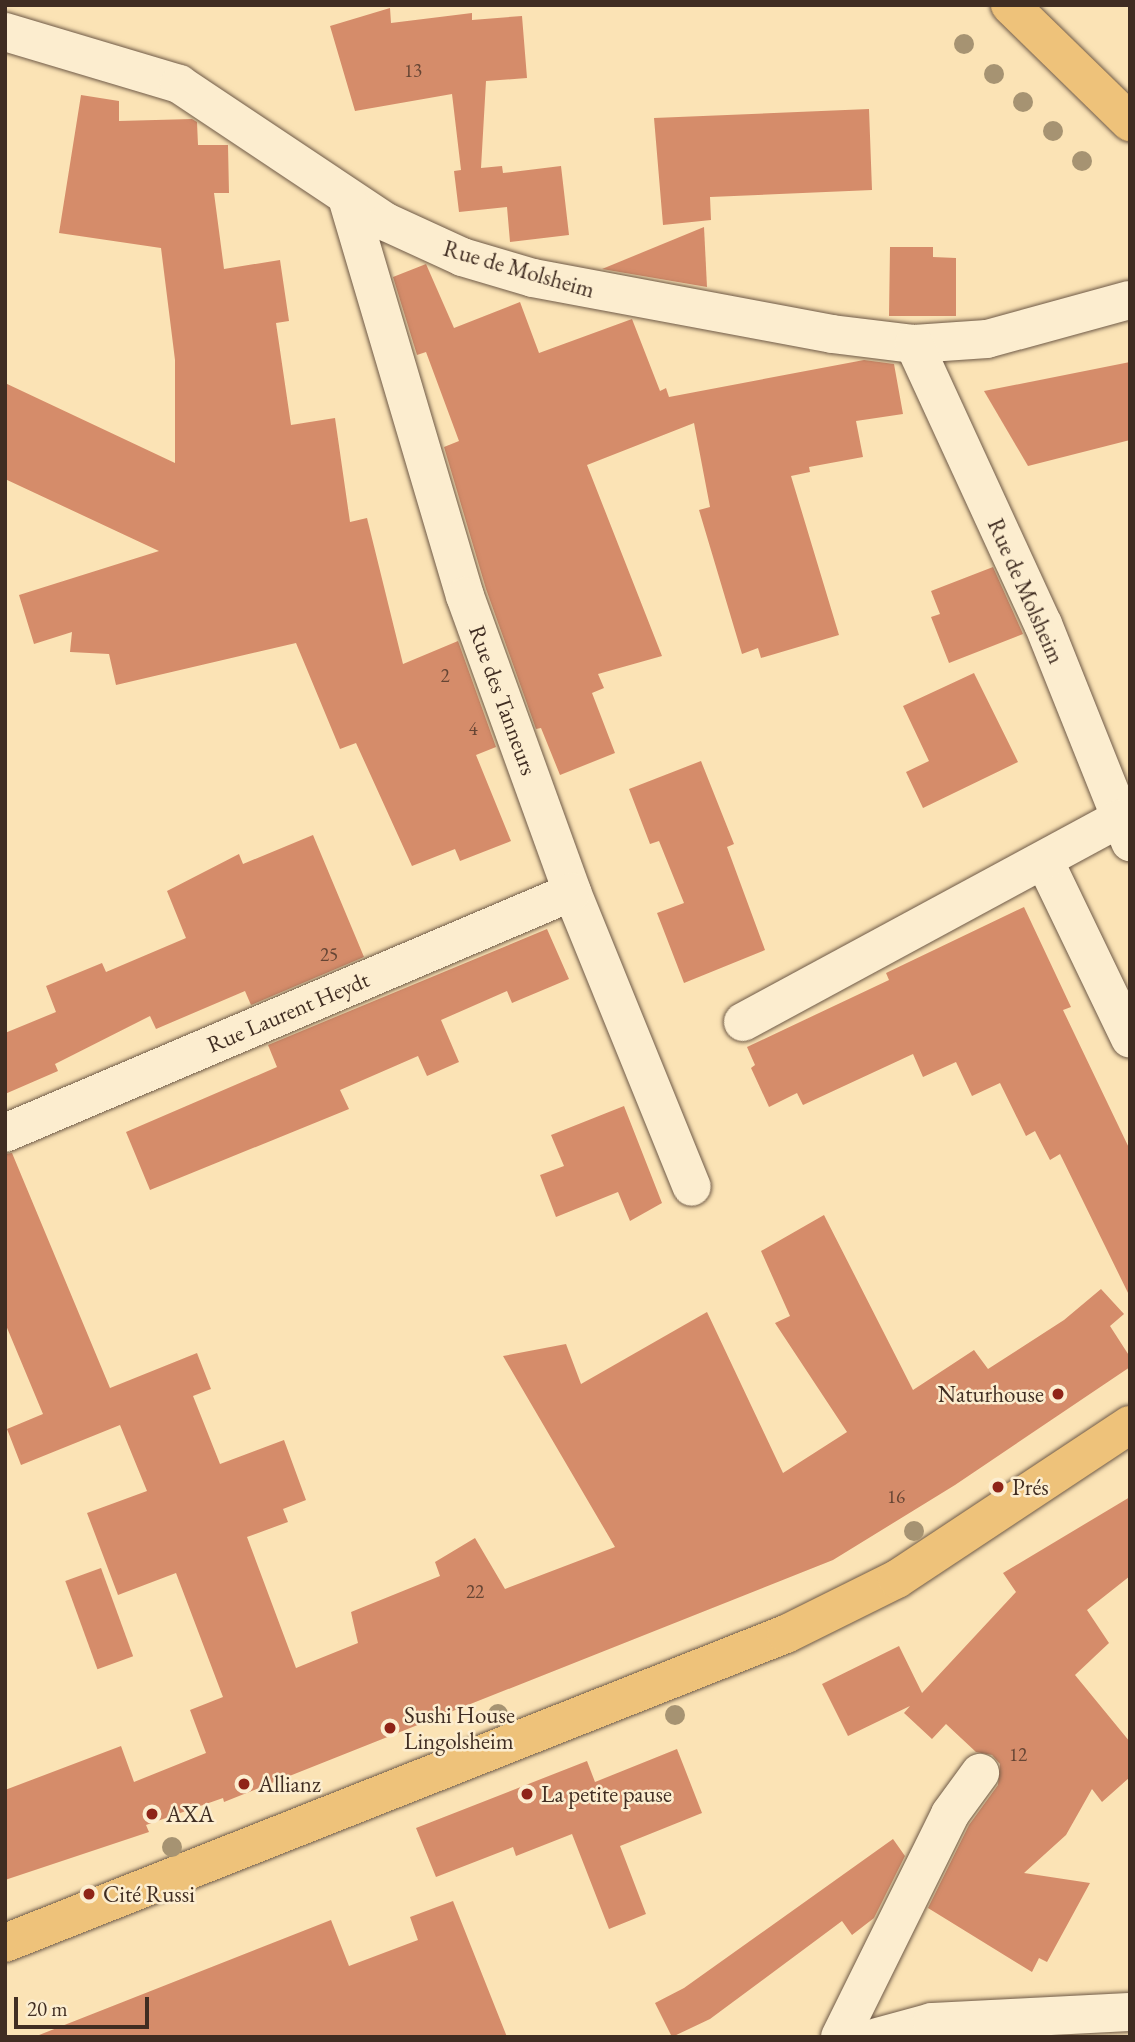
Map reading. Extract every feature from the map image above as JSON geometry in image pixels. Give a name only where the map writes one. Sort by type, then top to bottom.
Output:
[{"type":"main road","points":[[1010,5],[1130,122]]},
{"type":"main road","points":[[5,1943],[786,1634],[897,1579],[1130,1425]]},
{"type":"street","name":"Rue de Molsheim","points":[[5,32],[179,84],[348,201],[424,242],[533,278],[877,342],[914,344],[987,339],[1130,300]]},
{"type":"street","name":"Rue des Tanneurs","points":[[348,201],[466,596],[572,892],[692,1187]]},
{"type":"street","name":"Rue de Molsheim","points":[[914,344],[1043,624],[1124,830]]},
{"type":"street","points":[[743,1022],[1045,862],[1124,830]]},
{"type":"street","points":[[1045,862],[1130,1039]]},
{"type":"street","name":"Rue Laurent Heydt","points":[[5,1133],[572,892]]},
{"type":"street","points":[[840,2037],[950,1814],[979,1773]]},
{"type":"street","points":[[877,2037],[932,2022],[1128,2011]]},
{"type":"building","points":[[390,8],[391,23],[472,13],[472,20],[522,16],[527,78],[486,81],[481,168],[502,166],[503,173],[561,166],[569,235],[510,242],[507,207],[459,212],[454,171],[461,170],[452,94],[355,111],[330,26]]},
{"type":"building","points":[[81,95],[119,101],[119,121],[192,119],[197,122],[198,145],[228,145],[229,193],[214,193],[224,269],[280,260],[289,321],[276,323],[291,425],[335,418],[350,522],[367,518],[403,664],[458,641],[496,747],[476,755],[511,841],[460,861],[455,849],[412,866],[356,743],[340,749],[296,643],[116,685],[109,654],[70,652],[72,632],[34,644],[19,595],[159,551],[5,479],[5,383],[175,463],[175,360],[161,248],[59,233]]},
{"type":"building","points":[[869,109],[872,190],[710,197],[711,220],[663,225],[654,118]]},
{"type":"building","points":[[704,227],[707,287],[602,269]]},
{"type":"building","points":[[890,247],[933,247],[933,257],[956,258],[956,316],[889,316]]},
{"type":"building","points":[[426,264],[454,328],[520,302],[539,353],[632,319],[660,391],[666,388],[669,397],[864,360],[894,364],[903,414],[856,421],[863,457],[809,467],[810,472],[791,476],[839,635],[761,658],[758,648],[742,654],[699,510],[710,507],[694,423],[587,465],[662,656],[598,674],[604,688],[592,693],[615,753],[560,775],[541,728],[536,729],[486,589],[444,447],[459,441],[426,352],[417,355],[393,277]]},
{"type":"building","points":[[1130,362],[1130,440],[1028,466],[984,391]]},
{"type":"building","points":[[993,567],[1023,634],[949,663],[931,617],[940,614],[931,591]]},
{"type":"building","points":[[974,673],[1018,762],[923,808],[906,772],[929,761],[903,706]]},
{"type":"building","points":[[701,761],[734,844],[727,847],[765,950],[684,983],[657,913],[684,903],[659,841],[650,844],[629,789]]},
{"type":"building","points":[[313,835],[364,957],[251,1005],[245,991],[156,1029],[150,1016],[55,1064],[58,1071],[5,1094],[5,1033],[56,1012],[46,986],[102,963],[106,972],[186,938],[167,891],[239,854],[243,864]]},
{"type":"building","points":[[1024,907],[1071,1007],[1063,1010],[1130,1150],[1130,1297],[1060,1154],[1050,1160],[1035,1131],[1026,1136],[1000,1083],[972,1096],[956,1062],[923,1077],[913,1054],[803,1105],[797,1093],[769,1107],[751,1068],[755,1065],[747,1047],[889,980],[886,973]]},
{"type":"building","points":[[547,929],[569,979],[512,1003],[507,991],[441,1020],[459,1062],[427,1076],[418,1056],[340,1090],[349,1109],[150,1190],[126,1132],[277,1067],[268,1045]]},
{"type":"building","points":[[624,1106],[662,1203],[630,1221],[618,1192],[556,1217],[540,1175],[564,1166],[551,1135]]},
{"type":"building","points":[[12,1153],[110,1388],[197,1353],[211,1389],[193,1396],[220,1464],[284,1440],[306,1500],[283,1509],[288,1522],[247,1537],[296,1668],[358,1643],[351,1612],[440,1576],[435,1562],[475,1538],[505,1589],[615,1547],[503,1356],[566,1344],[581,1384],[707,1312],[783,1473],[847,1432],[775,1323],[790,1316],[761,1251],[824,1215],[913,1390],[974,1350],[988,1369],[1064,1320],[1101,1289],[1124,1314],[1110,1326],[1130,1357],[1130,1367],[955,1485],[833,1560],[224,1802],[223,1798],[146,1825],[149,1832],[5,1880],[5,1790],[121,1746],[134,1782],[206,1753],[190,1710],[223,1697],[176,1573],[118,1595],[87,1513],[147,1491],[120,1425],[21,1465],[7,1429],[43,1414],[5,1323],[5,1154]]},
{"type":"building","points":[[1130,1497],[1130,1576],[1087,1610],[1109,1643],[1075,1675],[1130,1742],[1130,1777],[1102,1802],[1092,1789],[1066,1835],[1024,1873],[1090,1883],[1047,1962],[1039,1958],[1032,1972],[928,1908],[969,1825],[998,1785],[1000,1764],[992,1755],[976,1752],[946,1724],[932,1739],[904,1713],[910,1706],[848,1736],[822,1684],[899,1646],[922,1693],[1016,1592],[1003,1573]]},
{"type":"building","points":[[101,1568],[133,1656],[97,1669],[65,1581]]},
{"type":"building","points":[[677,1749],[702,1813],[620,1846],[646,1914],[609,1929],[572,1834],[516,1856],[513,1847],[436,1877],[416,1828],[587,1761],[595,1782]]},
{"type":"building","points":[[893,1839],[905,1856],[874,1918],[852,1935],[842,1921],[710,2019],[672,2037],[655,2003],[684,1988]]},
{"type":"building","points":[[453,1901],[507,2037],[34,2037],[331,1920],[349,1966],[418,1940],[410,1917]]},
{"type":"place","name":"Naturhouse","points":[[1058,1394]]},
{"type":"place","name":"Prés","points":[[998,1487]]},
{"type":"place","name":"Sushi House Lingolsheim","points":[[390,1728]]},
{"type":"place","name":"Allianz","points":[[244,1784]]},
{"type":"place","name":"La petite pause","points":[[527,1794]]},
{"type":"place","name":"AXA","points":[[152,1814]]},
{"type":"place","name":"Cité Russi","points":[[89,1894]]}]
